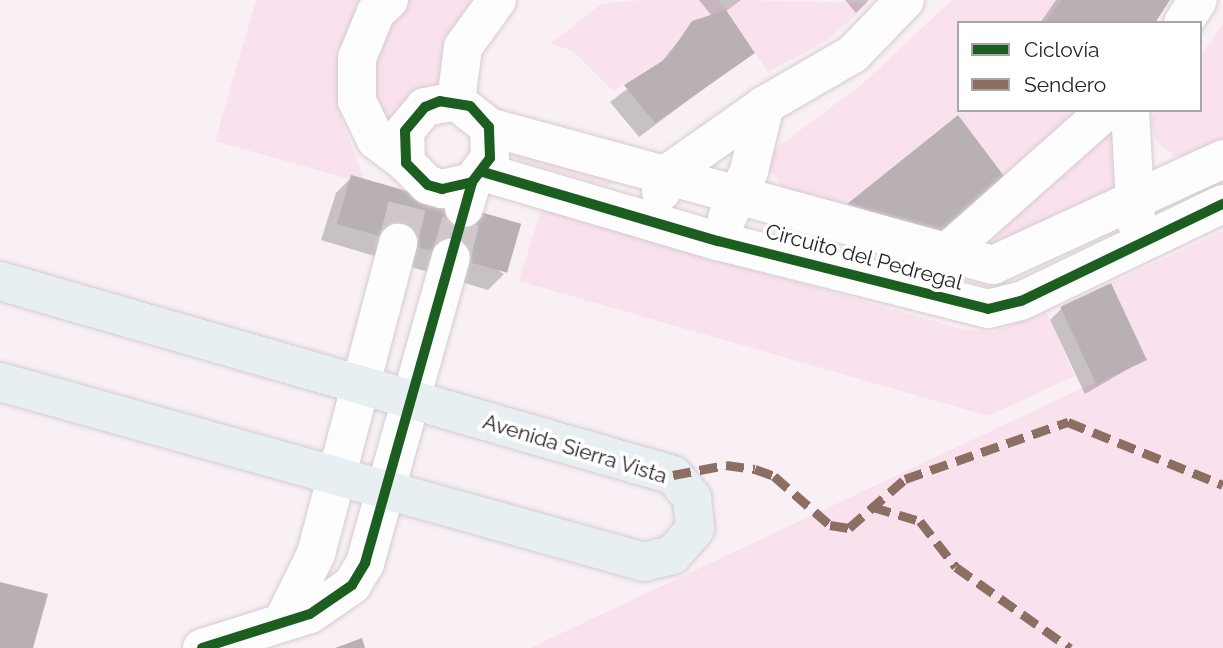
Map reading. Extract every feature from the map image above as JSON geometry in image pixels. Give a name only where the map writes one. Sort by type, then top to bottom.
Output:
[{"type":"main road","name":"Avenida Sierra Vista","points":[[0,281],[360,387],[673,475],[692,498],[695,529],[672,555],[644,562],[384,492],[0,382]]},
{"type":"street","points":[[389,0],[376,12],[357,58],[357,101],[376,140],[411,177],[442,189],[473,187],[492,143],[489,127],[456,101],[425,107],[413,117],[405,131],[411,177]]},
{"type":"street","points":[[656,221],[664,176],[765,105],[853,54],[905,0]]},
{"type":"street","points":[[1184,21],[1198,0]]},
{"type":"street","points":[[456,101],[463,47],[495,1]]},
{"type":"street","points":[[718,241],[735,194],[749,171],[765,105]]},
{"type":"street","points":[[936,296],[947,252],[1105,112]]},
{"type":"street","points":[[1130,112],[1137,245]]},
{"type":"street","name":"Circuito del Pedregal","points":[[489,127],[993,265],[1223,159]]},
{"type":"street","name":"Circuito del Pedregal","points":[[473,187],[656,221],[718,241],[936,296],[999,306],[1223,204]]},
{"type":"street","points":[[285,617],[316,554],[398,243]]},
{"type":"street","points":[[202,648],[285,617],[334,603],[352,585],[384,492],[451,258]]},
{"type":"shaded area","points":[[256,0],[370,0],[347,58],[341,118],[366,184],[215,141]]},
{"type":"shaded area","points":[[397,0],[490,0],[452,69],[401,134],[364,99]]},
{"type":"shaded area","points":[[641,0],[718,0],[727,9],[740,0],[869,3],[828,40],[768,72],[726,10],[692,21],[667,58],[613,91],[573,51],[550,44],[601,4]]},
{"type":"shaded area","points":[[952,0],[1062,0],[1046,21],[957,21],[957,112],[1083,112],[1007,180],[957,115],[847,204],[786,193],[763,158],[862,84]]},
{"type":"shaded area","points":[[1223,24],[1223,140],[1191,157],[1174,156],[1156,141],[1151,120],[1154,112],[1202,112],[1202,53]]},
{"type":"shaded area","points":[[1109,112],[1129,200],[995,263],[948,252]]},
{"type":"shaded area","points":[[514,152],[615,177],[616,182],[607,186],[518,160]]},
{"type":"shaded area","points":[[541,209],[958,328],[993,332],[1046,311],[1075,376],[988,416],[519,281]]},
{"type":"shaded area","points":[[1223,231],[1223,648],[530,648],[1146,358],[1111,283]]},
{"type":"building","points":[[1062,0],[1170,0],[1156,21],[1046,21]]},
{"type":"building","points":[[726,10],[755,53],[655,123],[624,85],[667,58],[692,21]]},
{"type":"building","points":[[958,115],[1007,180],[939,233],[847,204]]},
{"type":"building","points":[[351,175],[521,224],[507,273],[337,224]]},
{"type":"building","points":[[1111,283],[1147,360],[1096,384],[1060,307]]},
{"type":"building","points":[[0,582],[48,594],[33,648],[0,648]]},
{"type":"building","points":[[362,638],[365,648],[335,648]]},
{"type":"tunnel","points":[[398,243],[410,193]]},
{"type":"tunnel","points":[[451,258],[464,208]]},
{"type":"marked path","points":[[673,475],[726,465],[755,469],[774,476],[830,525],[849,528],[905,479],[1068,422],[1223,485]]},
{"type":"marked path","points":[[873,507],[920,521],[956,567],[1070,648]]},
{"type":"cycle path","points":[[202,648],[310,614],[352,585],[365,563],[472,182],[490,158],[489,127],[470,106],[440,101],[425,107],[405,131],[406,163],[428,185],[442,189],[472,182]]},
{"type":"cycle path","points":[[483,172],[718,241],[988,309],[1021,301],[1223,204]]}]
